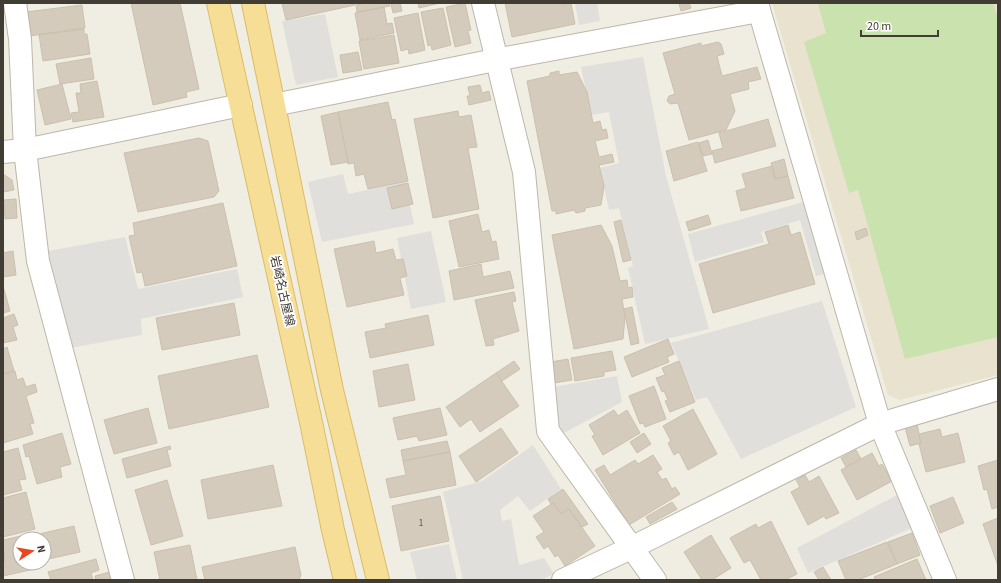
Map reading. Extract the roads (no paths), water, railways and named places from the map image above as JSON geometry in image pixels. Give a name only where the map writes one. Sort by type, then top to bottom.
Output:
[{"type":"main road","name":"岩崎名古屋線","points":[[218,3],[345,580]]},
{"type":"main road","points":[[253,3],[332,390],[378,580]]},
{"type":"street","points":[[15,3],[20,39],[26,150],[38,261],[123,580]]},
{"type":"street","points":[[483,3],[495,60],[524,172],[548,431],[634,547],[655,580]]},
{"type":"street","points":[[274,105],[758,7],[880,424],[945,580]]},
{"type":"street","points":[[3,152],[26,150],[241,105]]},
{"type":"street","points":[[563,580],[634,547],[880,424],[998,389]]}]
